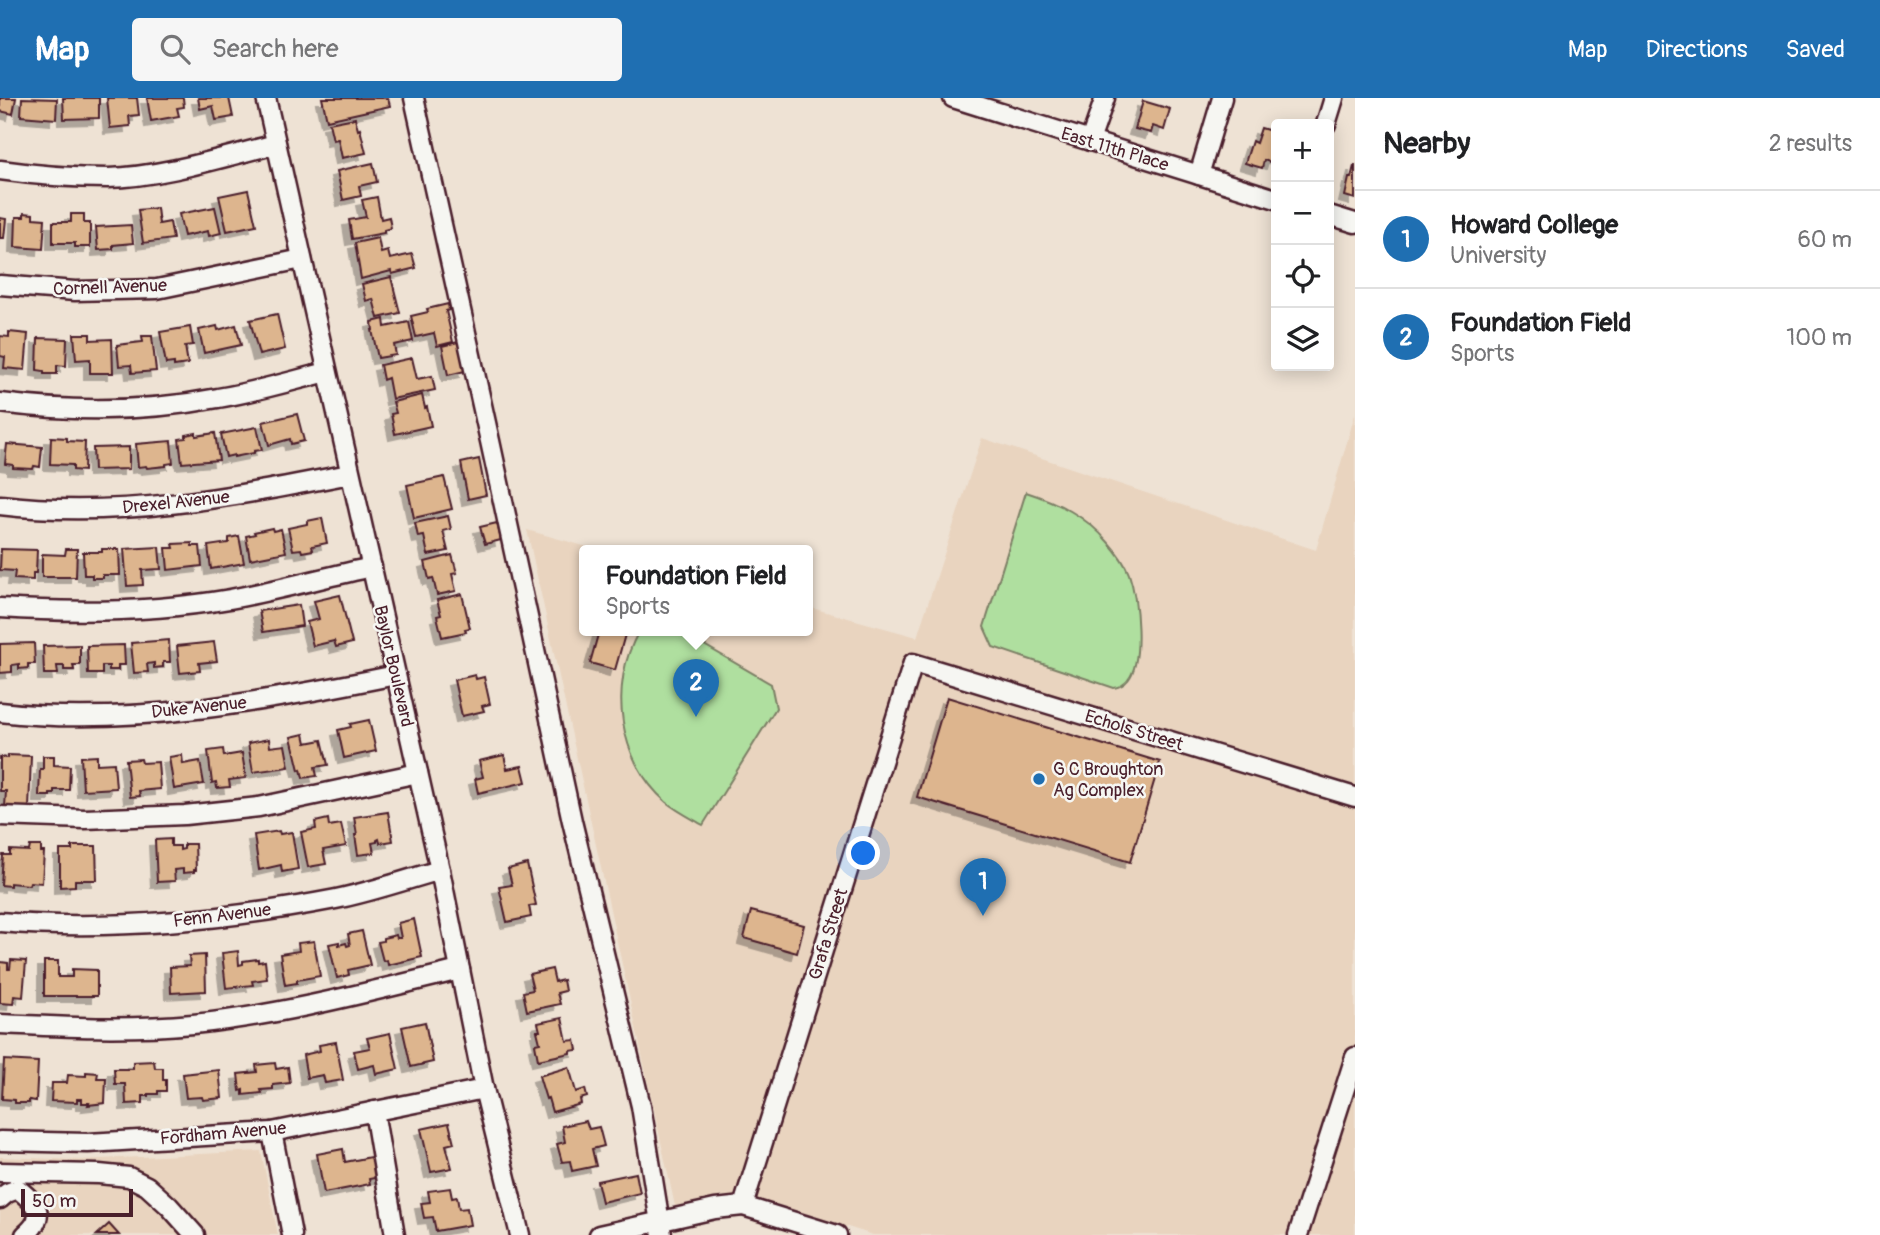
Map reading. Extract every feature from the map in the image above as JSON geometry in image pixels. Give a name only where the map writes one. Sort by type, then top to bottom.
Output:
[{"type":"street","name":"Baylor Boulevard","points":[[266,98],[440,870],[484,1089],[520,1235]]},
{"type":"street","points":[[414,98],[572,821],[641,1106],[660,1228]]},
{"type":"street","name":"East 11th Place","points":[[953,98],[996,104],[1090,141],[1271,197]]},
{"type":"street","points":[[1090,141],[1105,98]]},
{"type":"street","points":[[1199,175],[1222,98]]},
{"type":"street","points":[[1328,119],[1334,98]]},
{"type":"street","points":[[0,170],[37,175],[109,178],[164,171],[276,144]]},
{"type":"street","points":[[1334,217],[1355,223]]},
{"type":"street","name":"Cornell Avenue","points":[[0,285],[75,291],[158,289],[302,259]]},
{"type":"street","points":[[0,403],[96,410],[156,408],[219,398],[327,372]]},
{"type":"street","name":"Drexel Avenue","points":[[0,505],[40,509],[125,509],[229,497],[350,474]]},
{"type":"street","points":[[0,608],[153,609],[230,599],[372,567]]},
{"type":"street","name":"Echols Street","points":[[913,663],[1355,797]]},
{"type":"street","name":"Grafa Street","points":[[743,1206],[913,663]]},
{"type":"street","name":"Duke Avenue","points":[[0,712],[38,716],[153,713],[286,697],[396,675]]},
{"type":"street","points":[[0,816],[85,819],[186,815],[259,807],[418,773]]},
{"type":"street","name":"Fenn Avenue","points":[[0,922],[33,925],[150,924],[246,913],[338,898],[440,870]]},
{"type":"street","points":[[0,1024],[81,1028],[192,1024],[292,1009],[460,970]]},
{"type":"street","points":[[1298,1235],[1355,1057]]},
{"type":"street","name":"Fordham Avenue","points":[[0,1141],[88,1143],[272,1132],[484,1089]]},
{"type":"street","points":[[374,1111],[395,1235]]},
{"type":"street","points":[[272,1132],[292,1235]]},
{"type":"street","points":[[0,1172],[129,1177],[147,1186],[195,1235]]},
{"type":"street","points":[[0,1199],[18,1189],[34,1206],[38,1217],[36,1225],[25,1235]]},
{"type":"street","points":[[599,1235],[660,1228],[715,1209],[743,1206],[837,1235]]},
{"type":"shaded area","points":[[1355,414],[1355,1235],[873,1235],[775,1204],[723,1196],[675,1206],[527,530],[581,545],[579,636],[813,636],[813,608],[917,637],[982,438],[1316,550]]},
{"type":"shaded area","points":[[261,1151],[278,1235],[0,1235],[0,1157],[80,1160]]},
{"type":"green space","points":[[1026,492],[1060,505],[1081,517],[1111,546],[1127,570],[1134,598],[1137,644],[1133,671],[1122,686],[1114,688],[993,647],[984,627]]},
{"type":"green space","points":[[637,636],[689,636],[771,684],[776,708],[703,825],[666,802],[650,785],[628,744],[621,698],[629,652]]},
{"type":"building","points":[[0,98],[16,98],[13,114],[0,111]]},
{"type":"building","points":[[22,98],[57,99],[56,119],[21,116]]},
{"type":"building","points":[[63,98],[99,98],[99,118],[64,119]]},
{"type":"building","points":[[107,98],[137,98],[139,115],[129,116],[130,126],[110,128]]},
{"type":"building","points":[[147,98],[183,98],[184,107],[177,108],[179,116],[151,121]]},
{"type":"building","points":[[198,98],[229,98],[233,117],[216,120],[213,106],[200,109]]},
{"type":"building","points":[[322,98],[388,98],[390,106],[327,120]]},
{"type":"building","points":[[1143,101],[1170,109],[1164,130],[1153,126],[1151,133],[1135,129]]},
{"type":"building","points":[[355,118],[366,153],[342,158],[338,139],[333,140],[329,123]]},
{"type":"building","points":[[1261,128],[1271,131],[1271,163],[1264,160],[1262,168],[1245,163],[1252,141],[1256,143]]},
{"type":"building","points":[[373,163],[377,182],[359,186],[361,196],[343,200],[337,171]]},
{"type":"building","points":[[1355,166],[1355,199],[1345,196]]},
{"type":"building","points":[[248,190],[256,225],[227,231],[219,196]]},
{"type":"building","points":[[377,197],[381,219],[389,217],[391,228],[384,230],[384,233],[352,239],[349,220],[366,217],[362,200]]},
{"type":"building","points":[[215,207],[221,233],[209,236],[208,231],[184,236],[179,214]]},
{"type":"building","points":[[157,208],[159,224],[170,222],[173,239],[143,243],[138,210]]},
{"type":"building","points":[[24,213],[33,214],[33,218],[45,219],[43,249],[15,247],[16,217],[24,217]]},
{"type":"building","points":[[71,214],[84,214],[84,223],[90,223],[90,247],[75,247],[75,243],[53,243],[53,222],[71,222]]},
{"type":"building","points":[[0,218],[6,219],[4,238],[0,238]]},
{"type":"building","points":[[131,225],[133,243],[98,250],[96,227]]},
{"type":"building","points":[[378,238],[381,253],[388,251],[390,259],[412,254],[416,268],[361,279],[355,243]]},
{"type":"building","points":[[391,277],[400,313],[378,318],[373,299],[366,301],[362,284]]},
{"type":"building","points":[[448,304],[449,310],[446,311],[453,342],[437,346],[434,333],[416,337],[411,316]]},
{"type":"building","points":[[277,314],[285,349],[259,355],[250,320]]},
{"type":"building","points":[[384,319],[385,327],[409,322],[413,341],[394,345],[396,355],[378,358],[372,322]]},
{"type":"building","points":[[236,325],[241,345],[204,353],[199,330],[217,326],[218,330]]},
{"type":"building","points":[[190,327],[193,345],[185,346],[188,364],[166,364],[160,332]]},
{"type":"building","points":[[9,332],[28,334],[25,370],[4,368],[5,357],[0,356],[0,336],[9,337]]},
{"type":"building","points":[[74,334],[90,334],[90,340],[112,339],[113,373],[90,373],[90,359],[76,360]]},
{"type":"building","points":[[142,336],[152,336],[156,371],[132,373],[131,365],[119,366],[117,345],[143,342]]},
{"type":"building","points":[[38,338],[67,339],[66,366],[57,365],[57,374],[44,374],[44,371],[37,370]]},
{"type":"building","points":[[458,342],[465,371],[448,375],[442,346]]},
{"type":"building","points":[[412,358],[417,379],[432,376],[435,390],[392,399],[388,378],[383,380],[380,365]]},
{"type":"building","points":[[422,395],[431,426],[395,434],[391,414],[396,413],[393,402]]},
{"type":"building","points":[[297,414],[304,441],[291,444],[290,439],[269,445],[263,422]]},
{"type":"building","points":[[257,427],[262,450],[226,457],[221,434]]},
{"type":"building","points":[[196,433],[196,436],[215,433],[219,460],[182,463],[179,439]]},
{"type":"building","points":[[51,437],[85,442],[84,471],[73,470],[73,465],[50,464]]},
{"type":"building","points":[[171,441],[173,463],[166,466],[138,467],[136,444]]},
{"type":"building","points":[[7,444],[42,447],[40,467],[13,468],[13,465],[5,464]]},
{"type":"building","points":[[129,447],[129,469],[94,470],[93,448]]},
{"type":"building","points":[[479,459],[486,495],[468,499],[461,463]]},
{"type":"building","points":[[444,477],[452,509],[414,518],[407,485]]},
{"type":"building","points":[[448,516],[451,529],[443,531],[448,551],[428,555],[424,536],[418,537],[415,523]]},
{"type":"building","points":[[322,518],[327,543],[312,546],[313,550],[293,550],[288,528]]},
{"type":"building","points":[[497,523],[501,540],[485,544],[480,527]]},
{"type":"building","points":[[272,528],[273,531],[281,529],[286,552],[250,559],[246,536]]},
{"type":"building","points":[[239,536],[244,563],[211,569],[208,546],[229,543],[229,538]]},
{"type":"building","points":[[192,543],[192,546],[200,546],[202,566],[168,570],[166,548],[174,548],[173,544]]},
{"type":"building","points":[[159,547],[161,569],[142,570],[143,585],[127,586],[124,549]]},
{"type":"building","points":[[1,549],[37,550],[33,580],[14,579],[15,571],[0,570]]},
{"type":"building","points":[[66,549],[77,549],[76,577],[42,577],[42,554],[65,555]]},
{"type":"building","points":[[102,549],[119,549],[120,575],[92,578],[92,575],[84,575],[83,552],[102,552]]},
{"type":"building","points":[[452,555],[457,573],[452,574],[456,591],[437,595],[425,562]]},
{"type":"building","points":[[462,594],[470,628],[465,629],[466,632],[442,637],[437,616],[441,615],[437,600]]},
{"type":"building","points":[[340,595],[352,643],[336,647],[334,641],[313,646],[307,622],[319,619],[314,601]]},
{"type":"building","points":[[299,605],[302,626],[263,632],[259,611]]},
{"type":"building","points":[[598,636],[625,636],[615,670],[590,663]]},
{"type":"building","points":[[169,640],[170,662],[163,662],[163,667],[154,668],[154,663],[147,664],[148,672],[134,673],[131,643]]},
{"type":"building","points":[[214,642],[217,661],[199,663],[200,671],[180,673],[177,646]]},
{"type":"building","points":[[34,643],[35,664],[19,669],[19,664],[12,665],[12,672],[0,673],[0,644]]},
{"type":"building","points":[[80,645],[80,665],[73,665],[74,670],[64,670],[64,666],[57,666],[58,674],[44,674],[43,646]]},
{"type":"building","points":[[124,645],[125,665],[118,665],[118,670],[109,670],[109,666],[102,666],[102,674],[88,674],[87,646]]},
{"type":"building","points":[[475,675],[476,679],[484,677],[490,704],[482,706],[484,711],[462,716],[454,680]]},
{"type":"building","name":"G C Broughton Ag Complex","points":[[947,697],[1160,762],[1130,862],[917,797]]},
{"type":"building","points":[[369,720],[376,751],[344,758],[338,730]]},
{"type":"building","points":[[304,734],[306,743],[322,740],[328,765],[315,767],[317,776],[303,778],[291,737]]},
{"type":"building","points":[[269,739],[270,747],[285,745],[289,767],[253,772],[248,743]]},
{"type":"building","points":[[223,749],[224,756],[242,753],[246,778],[229,780],[230,787],[217,788],[216,782],[212,783],[208,751]]},
{"type":"building","points":[[8,755],[31,756],[29,809],[5,807],[6,791],[0,791],[0,757],[8,758]]},
{"type":"building","points":[[182,755],[183,764],[200,761],[204,784],[174,789],[169,757]]},
{"type":"building","points":[[504,755],[507,769],[522,766],[526,782],[478,793],[475,779],[483,777],[479,761]]},
{"type":"building","points":[[43,756],[54,756],[54,765],[70,766],[69,790],[54,790],[54,794],[50,796],[39,796]]},
{"type":"building","points":[[97,756],[97,764],[114,763],[116,788],[83,790],[81,757]]},
{"type":"building","points":[[141,759],[142,763],[158,762],[160,789],[139,791],[140,796],[130,797],[126,760]]},
{"type":"building","points":[[388,812],[393,841],[380,843],[379,839],[372,843],[374,853],[358,855],[354,817]]},
{"type":"building","points":[[328,819],[329,826],[341,824],[346,846],[323,850],[326,864],[308,867],[301,832],[316,829],[315,822]]},
{"type":"building","points":[[279,831],[280,834],[292,832],[298,869],[282,872],[281,865],[259,870],[254,835]]},
{"type":"building","points":[[171,839],[171,846],[180,846],[180,850],[184,849],[184,844],[195,844],[196,870],[183,873],[183,869],[174,870],[175,881],[157,882],[155,840]]},
{"type":"building","points":[[30,846],[41,846],[41,852],[44,852],[42,883],[1,885],[3,855],[10,855],[10,850],[29,851]]},
{"type":"building","points":[[72,846],[96,846],[97,880],[75,880],[75,886],[60,887],[60,850],[72,850]]},
{"type":"building","points":[[527,864],[536,905],[529,906],[531,917],[507,922],[499,887],[512,885],[508,869]]},
{"type":"building","points":[[751,911],[804,925],[797,953],[744,938]]},
{"type":"building","points":[[414,919],[422,957],[388,965],[387,960],[383,961],[378,942],[396,935],[401,938],[398,923]]},
{"type":"building","points":[[362,931],[370,965],[348,970],[349,975],[337,978],[329,944],[339,942],[339,945],[350,945],[348,934]]},
{"type":"building","points":[[314,941],[320,976],[285,985],[280,954],[299,951],[298,943]]},
{"type":"building","points":[[238,951],[239,965],[243,964],[243,961],[265,961],[267,979],[252,981],[253,985],[226,988],[222,953]]},
{"type":"building","points":[[205,955],[206,991],[171,993],[170,967],[190,966],[189,956]]},
{"type":"building","points":[[11,960],[26,961],[23,997],[14,996],[13,1004],[0,1003],[0,962],[8,963],[10,969]]},
{"type":"building","points":[[44,961],[58,961],[58,977],[72,977],[72,969],[97,970],[97,996],[44,996]]},
{"type":"building","points":[[552,969],[555,982],[563,980],[565,991],[557,993],[560,1004],[527,1011],[523,992],[533,990],[529,974]]},
{"type":"building","points":[[562,1018],[567,1041],[575,1040],[577,1050],[538,1060],[535,1044],[540,1043],[538,1023]]},
{"type":"building","points":[[425,1022],[433,1062],[411,1067],[402,1027]]},
{"type":"building","points":[[390,1033],[398,1069],[376,1074],[374,1065],[358,1069],[354,1051],[370,1048],[367,1038]]},
{"type":"building","points":[[336,1042],[343,1080],[325,1083],[323,1075],[307,1078],[303,1055],[320,1051],[319,1045]]},
{"type":"building","points":[[4,1060],[38,1062],[36,1101],[15,1103],[15,1100],[2,1099]]},
{"type":"building","points":[[154,1061],[155,1068],[163,1068],[166,1091],[143,1096],[143,1103],[126,1104],[125,1084],[115,1084],[114,1069],[133,1069],[133,1062]]},
{"type":"building","points":[[275,1063],[276,1069],[288,1067],[290,1083],[273,1085],[273,1089],[261,1090],[262,1093],[243,1095],[238,1074],[257,1072],[256,1065]]},
{"type":"building","points":[[569,1067],[576,1092],[585,1089],[587,1097],[580,1099],[581,1104],[552,1112],[539,1076]]},
{"type":"building","points":[[219,1070],[222,1098],[186,1098],[183,1074]]},
{"type":"building","points":[[86,1072],[98,1073],[97,1078],[106,1078],[105,1103],[88,1105],[89,1103],[82,1103],[82,1099],[77,1099],[77,1102],[51,1101],[52,1083],[67,1083],[68,1075],[86,1076]]},
{"type":"building","points":[[586,1121],[589,1129],[599,1127],[604,1146],[592,1149],[596,1166],[572,1171],[570,1161],[562,1162],[557,1144],[565,1142],[562,1126]]},
{"type":"building","points":[[449,1123],[454,1143],[446,1145],[452,1168],[431,1172],[421,1129]]},
{"type":"building","points":[[343,1149],[345,1162],[376,1156],[380,1177],[369,1179],[370,1184],[324,1193],[317,1154]]},
{"type":"building","points":[[636,1173],[640,1193],[602,1202],[597,1181]]},
{"type":"building","points":[[450,1188],[452,1198],[457,1197],[459,1209],[467,1208],[470,1225],[436,1231],[433,1217],[424,1218],[421,1203],[430,1202],[428,1191]]},
{"type":"building","points":[[109,1224],[119,1235],[97,1235]]},
{"type":"place","name":"Foundation Field","points":[[696,717]]},
{"type":"place","name":"G C Broughton Ag Complex","points":[[1039,779]]},
{"type":"place","name":"Howard College","points":[[983,916]]}]
